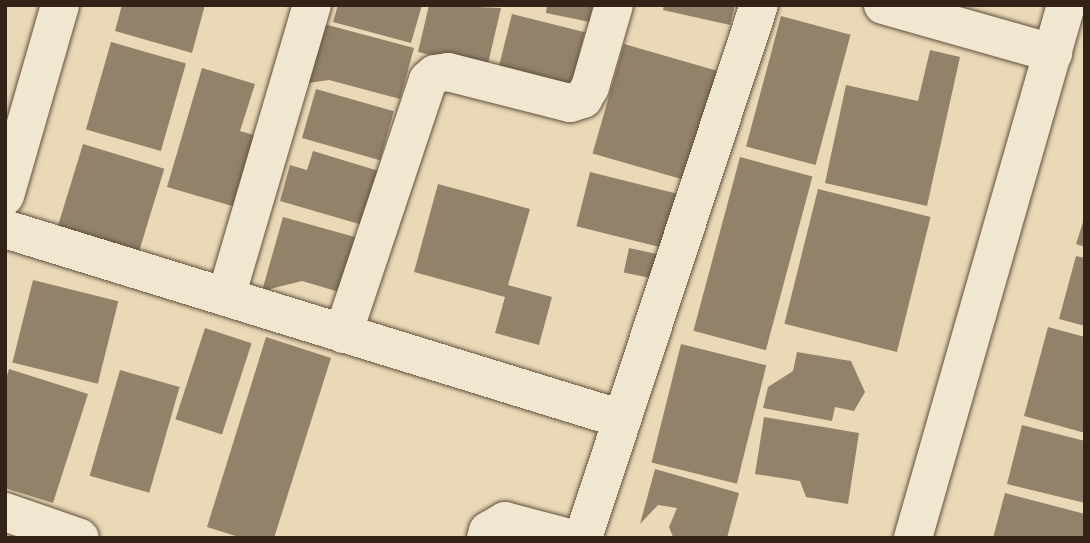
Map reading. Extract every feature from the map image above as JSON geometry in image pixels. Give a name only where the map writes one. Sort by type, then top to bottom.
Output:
[{"type":"street","points":[[5,196],[60,5]]},
{"type":"street","points":[[226,297],[312,5]]},
{"type":"street","points":[[343,334],[428,80],[448,72],[570,103],[583,99],[590,87],[614,5]]},
{"type":"street","points":[[583,538],[759,5]]},
{"type":"street","points":[[883,5],[1053,52]]},
{"type":"street","points":[[913,538],[1066,5]]},
{"type":"street","points":[[5,229],[622,419]]},
{"type":"street","points":[[5,512],[80,538]]},
{"type":"street","points":[[486,538],[488,531],[505,521],[569,538]]},
{"type":"building","points":[[122,5],[205,5],[192,53],[115,31]]},
{"type":"building","points":[[338,5],[422,5],[411,43],[333,22]]},
{"type":"building","points":[[429,5],[501,8],[487,68],[418,52]]},
{"type":"building","points":[[547,5],[593,5],[590,22],[546,13]]},
{"type":"building","points":[[664,5],[735,5],[730,25],[663,10]]},
{"type":"building","points":[[512,14],[585,32],[571,86],[498,68]]},
{"type":"building","points":[[781,16],[851,35],[816,165],[746,146]]},
{"type":"building","points":[[324,24],[414,48],[400,99],[329,80],[308,83]]},
{"type":"building","points":[[111,42],[186,63],[161,151],[86,129]]},
{"type":"building","points":[[624,44],[723,72],[692,182],[593,154]]},
{"type":"building","points":[[930,50],[960,57],[927,206],[825,183],[846,85],[918,101]]},
{"type":"building","points":[[202,68],[255,84],[240,131],[260,137],[239,208],[167,187]]},
{"type":"building","points":[[316,89],[394,111],[380,160],[302,138]]},
{"type":"building","points":[[83,144],[164,169],[138,255],[57,230]]},
{"type":"building","points":[[313,151],[382,172],[366,226],[280,201],[290,165],[307,170]]},
{"type":"building","points":[[740,157],[812,176],[766,350],[693,331]]},
{"type":"building","points":[[590,172],[682,195],[669,249],[576,226]]},
{"type":"building","points":[[438,184],[530,209],[508,285],[552,297],[539,345],[495,333],[505,297],[414,272]]},
{"type":"building","points":[[818,189],[931,217],[897,352],[784,324]]},
{"type":"building","points":[[283,217],[362,239],[346,294],[302,281],[262,291]]},
{"type":"building","points":[[1085,219],[1085,247],[1076,244]]},
{"type":"building","points":[[629,248],[666,256],[661,280],[624,272]]},
{"type":"building","points":[[1076,256],[1085,258],[1085,326],[1059,319]]},
{"type":"building","points":[[33,280],[118,301],[98,384],[12,362]]},
{"type":"building","points":[[1048,327],[1085,337],[1085,433],[1024,416]]},
{"type":"building","points":[[205,328],[252,343],[222,434],[175,419]]},
{"type":"building","points":[[266,337],[331,358],[274,538],[242,538],[207,527]]},
{"type":"building","points":[[681,344],[766,365],[737,484],[651,462]]},
{"type":"building","points":[[797,352],[851,361],[865,392],[854,411],[835,407],[832,421],[763,408],[768,387],[793,371]]},
{"type":"building","points":[[9,369],[88,394],[53,503],[5,488],[5,382]]},
{"type":"building","points":[[120,370],[180,387],[149,493],[90,476]]},
{"type":"building","points":[[764,417],[859,433],[848,504],[806,497],[800,481],[755,474]]},
{"type":"building","points":[[1022,425],[1085,441],[1085,503],[1007,484]]},
{"type":"building","points":[[655,469],[739,493],[727,538],[673,537],[669,527],[677,508],[658,505],[640,524]]},
{"type":"building","points":[[1005,493],[1085,514],[1085,538],[993,538]]}]
